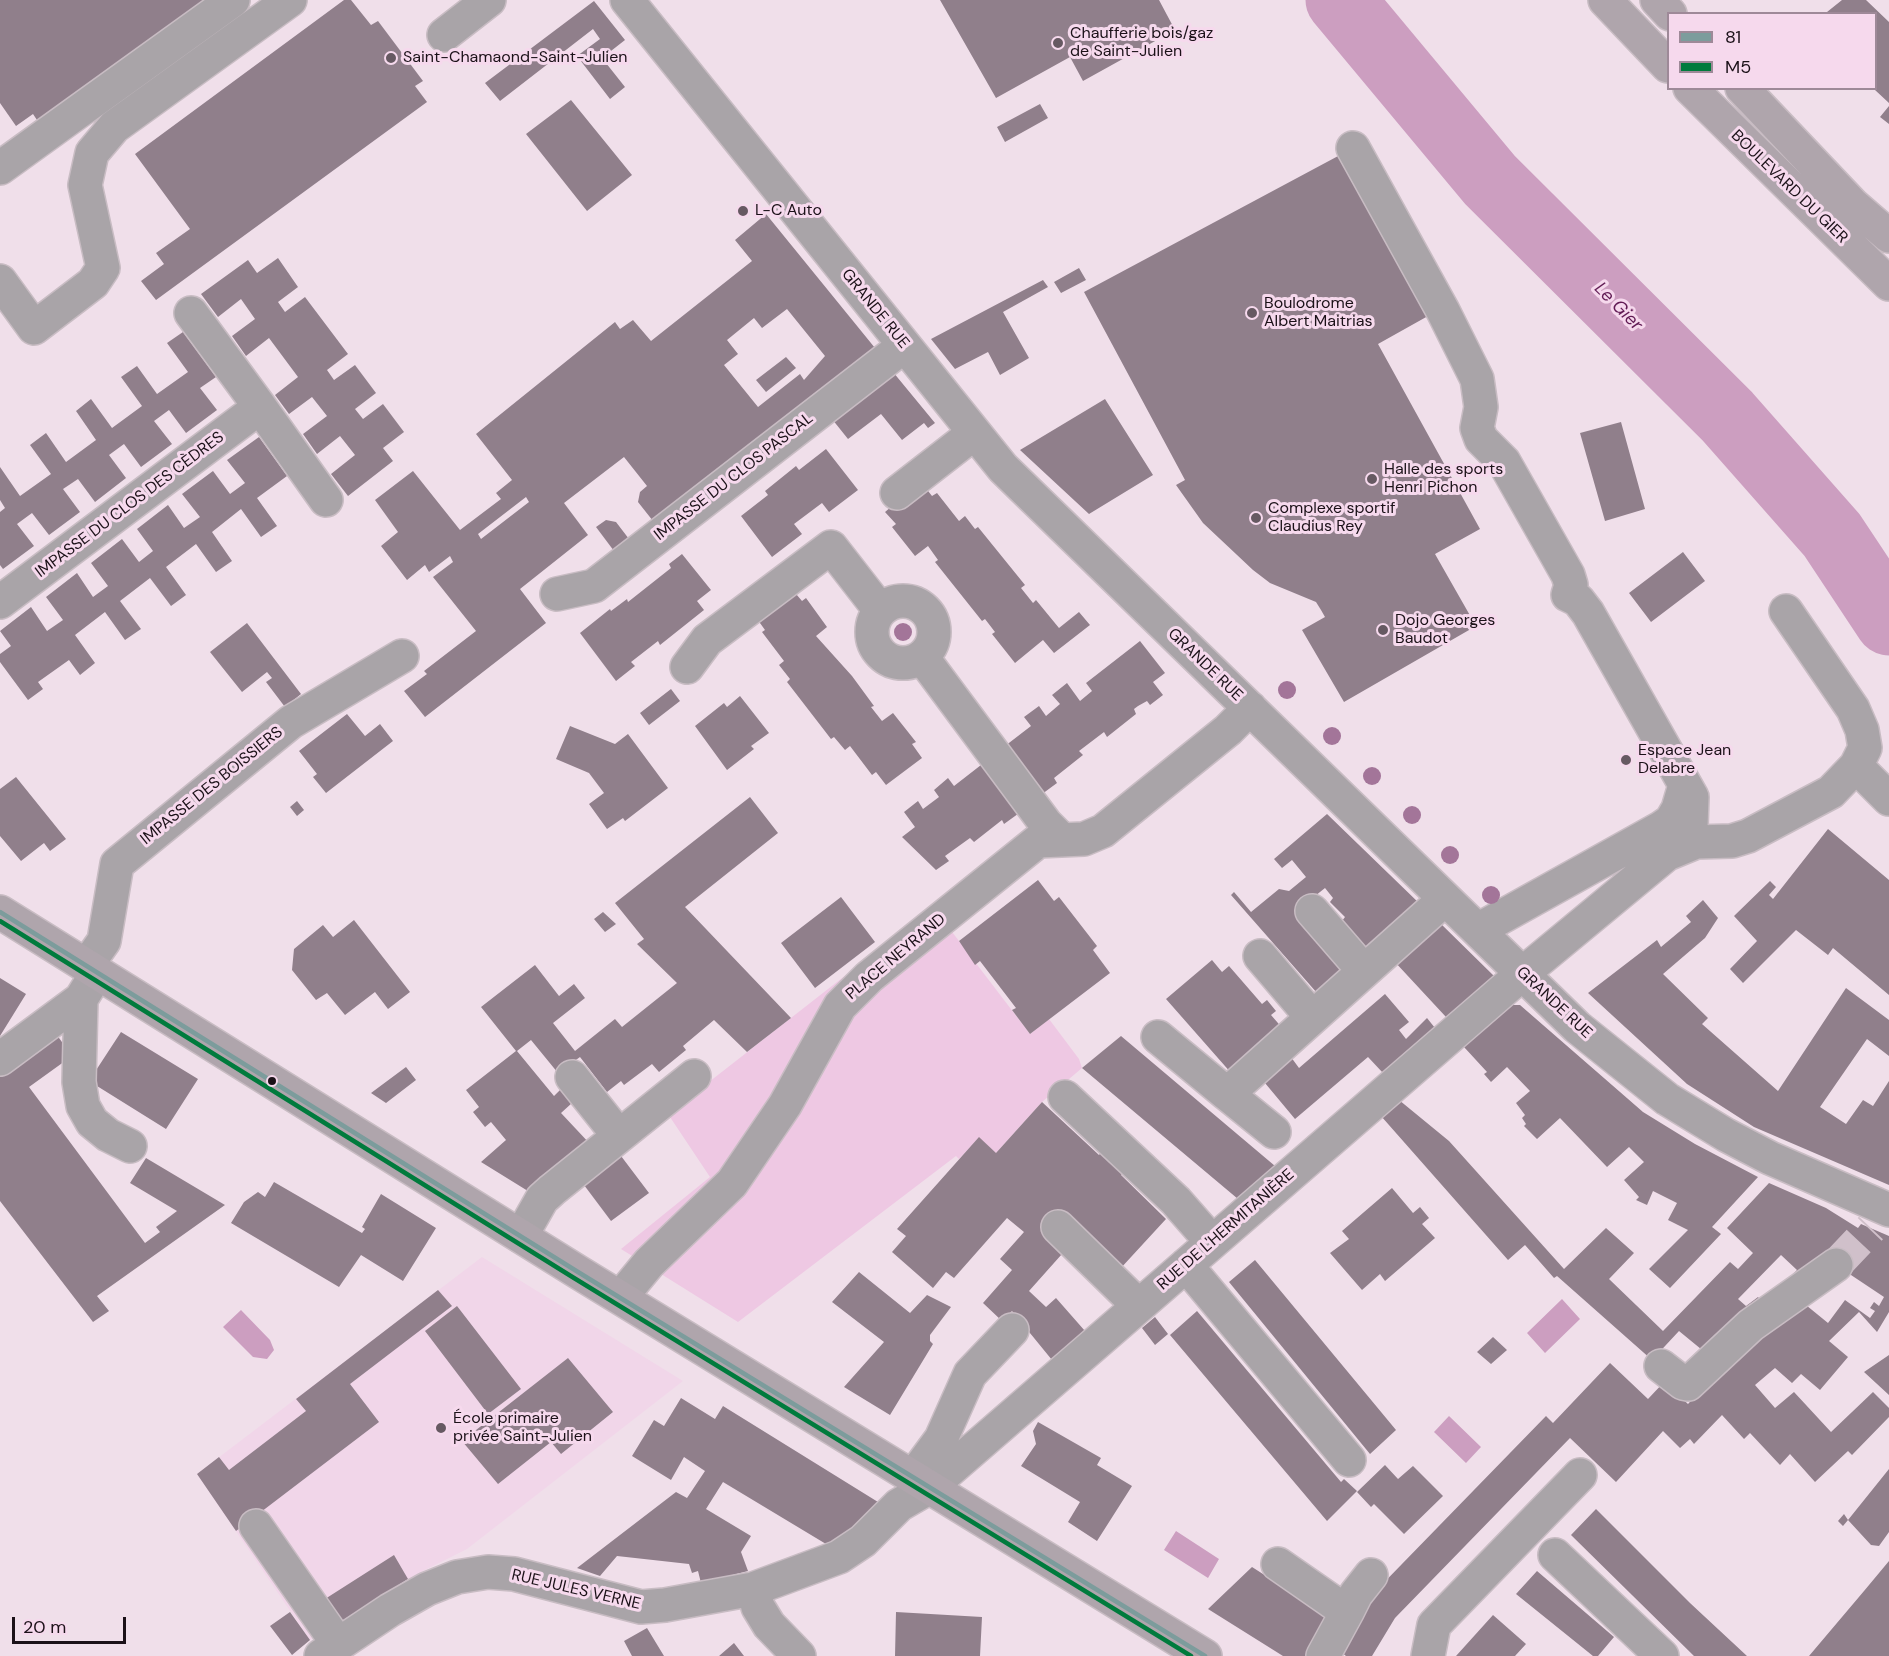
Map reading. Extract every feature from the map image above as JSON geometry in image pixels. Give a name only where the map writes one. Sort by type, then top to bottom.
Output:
[{"type":"main road","points":[[1605,0],[1667,65]]},
{"type":"main road","points":[[1657,0],[1668,12]]},
{"type":"main road","name":"BOULEVARD DU GIER","points":[[1692,90],[1889,284]]},
{"type":"main road","name":"BOULEVARD DU GIER","points":[[1744,90],[1853,205],[1889,236]]},
{"type":"main road","points":[[0,912],[88,979],[521,1236],[1205,1656]]},
{"type":"street","points":[[0,168],[233,0]]},
{"type":"street","points":[[0,280],[34,328],[93,283],[103,268],[85,185],[92,153],[114,127],[290,0]]},
{"type":"street","points":[[444,35],[489,0]]},
{"type":"street","name":"GRANDE RUE","points":[[627,0],[1003,468],[1522,974],[1577,1027],[1667,1099],[1770,1158],[1881,1215]]},
{"type":"street","points":[[1353,148],[1443,311],[1477,379],[1481,407],[1477,428],[1481,439],[1504,462],[1568,575],[1571,585],[1568,596],[1578,600],[1588,613],[1692,797],[1691,825],[1684,838],[1667,854]]},
{"type":"street","points":[[191,313],[326,500]]},
{"type":"street","name":"IMPASSE DU CLOS PASCAL","points":[[557,594],[594,585],[904,346]]},
{"type":"street","name":"IMPASSE DU CLOS DES CÈDRES","points":[[0,602],[260,407]]},
{"type":"street","points":[[897,493],[974,434]]},
{"type":"street","points":[[687,667],[707,640],[831,547],[880,610]]},
{"type":"street","points":[[899,601],[909,601],[927,611],[932,620],[934,640],[922,657],[903,663],[884,656],[872,639],[875,618],[880,610],[899,601]]},
{"type":"street","points":[[1667,854],[1696,842],[1732,841],[1748,836],[1831,792],[1856,766],[1865,748],[1862,730],[1853,709],[1786,611]]},
{"type":"street","name":"IMPASSE DES BOISSIERS","points":[[88,979],[104,941],[117,864],[291,722],[402,657]]},
{"type":"street","points":[[922,657],[1046,824],[1062,840]]},
{"type":"street","name":"PLACE NEYRAND","points":[[621,1297],[649,1263],[732,1183],[785,1105],[840,1006],[869,977],[1038,841],[1084,839],[1102,831],[1228,730],[1250,708]]},
{"type":"street","points":[[1856,766],[1889,799]]},
{"type":"street","points":[[1478,930],[1671,821],[1682,798],[1684,782]]},
{"type":"street","name":"RUE DE L'HERMITANIÈRE","points":[[922,1482],[1139,1306],[1522,974],[1667,854]]},
{"type":"street","points":[[1227,1094],[1444,898]]},
{"type":"street","points":[[1312,911],[1364,970]]},
{"type":"street","points":[[1260,956],[1312,1017]]},
{"type":"street","points":[[0,1059],[88,979]]},
{"type":"street","points":[[88,979],[79,1082],[83,1106],[93,1122],[108,1135],[130,1146]]},
{"type":"street","points":[[1158,1037],[1274,1132]]},
{"type":"street","points":[[521,1236],[542,1199],[694,1076]]},
{"type":"street","points":[[572,1077],[619,1136]]},
{"type":"street","points":[[1065,1097],[1176,1201],[1212,1242]]},
{"type":"street","points":[[1058,1227],[1139,1306]]},
{"type":"street","points":[[1186,1265],[1349,1460]]},
{"type":"street","points":[[1661,1366],[1683,1383],[1688,1384],[1751,1325],[1836,1265]]},
{"type":"street","points":[[922,1482],[970,1374],[1012,1330]]},
{"type":"street","points":[[1428,1656],[1434,1625],[1581,1475]]},
{"type":"street","name":"RUE JULES VERNE","points":[[329,1650],[427,1589],[457,1577],[488,1572],[514,1574],[641,1607],[666,1605],[753,1589],[839,1557],[863,1541],[922,1482]]},
{"type":"street","points":[[256,1526],[329,1650]]},
{"type":"street","points":[[1555,1556],[1662,1656]]},
{"type":"street","points":[[1278,1564],[1347,1612]]},
{"type":"street","points":[[1323,1656],[1356,1593],[1371,1575]]},
{"type":"street","points":[[753,1589],[758,1608],[769,1625],[799,1656]]},
{"type":"shaded area","points":[[933,907],[1030,1034],[1049,1019],[1079,1059],[1082,1068],[1042,1102],[996,1153],[979,1138],[959,1159],[956,1156],[738,1322],[621,1249],[710,1177],[668,1114]]},
{"type":"shaded area","name":"École primaire privée Saint-Julien","points":[[482,1257],[683,1381],[467,1549],[423,1571],[310,1640],[197,1474]]},
{"type":"shaded area","points":[[1562,1299],[1580,1319],[1545,1353],[1527,1333]]},
{"type":"shaded area","points":[[241,1310],[270,1340],[274,1350],[267,1359],[253,1357],[223,1327]]},
{"type":"shaded area","points":[[1449,1416],[1481,1447],[1466,1463],[1434,1432]]},
{"type":"shaded area","points":[[1176,1531],[1219,1559],[1208,1578],[1164,1550]]},
{"type":"building","points":[[0,0],[218,0],[43,129],[33,114],[16,126],[0,103]]},
{"type":"building","points":[[344,0],[351,0],[371,25],[378,21],[423,81],[415,86],[427,102],[156,300],[141,281],[164,264],[156,253],[190,229],[135,154]]},
{"type":"building","name":"Chaufferie bois/gaz de Saint-Julien","points":[[940,0],[1159,0],[1175,30],[1083,81],[1070,57],[996,98]]},
{"type":"building","points":[[1842,0],[1866,0],[1889,22],[1889,103],[1875,90],[1877,90],[1877,12],[1827,12]]},
{"type":"building","points":[[594,1],[625,40],[602,58],[625,87],[610,99],[577,56],[600,39],[593,29],[500,101],[485,83]]},
{"type":"building","points":[[571,100],[632,175],[587,211],[526,134]]},
{"type":"building","points":[[1040,104],[1048,118],[1005,142],[997,127]]},
{"type":"building","points":[[1889,106],[1889,124],[1880,117]]},
{"type":"building","points":[[1340,155],[1428,316],[1378,344],[1480,529],[1435,554],[1476,626],[1344,702],[1302,630],[1325,617],[1316,602],[1270,583],[1203,523],[1176,485],[1185,480],[1084,292]]},
{"type":"building","points":[[766,214],[875,348],[653,521],[638,502],[640,492],[647,486],[624,457],[564,503],[588,535],[520,589],[546,623],[425,717],[404,691],[427,674],[424,671],[476,631],[433,577],[453,562],[450,556],[429,572],[425,565],[407,580],[381,546],[398,532],[375,500],[413,471],[460,530],[501,499],[496,493],[512,480],[476,434],[615,322],[620,329],[633,320],[651,341],[752,261],[735,240]],"holes":[[[787,309],[825,356],[804,380],[800,374],[758,407],[724,365],[738,354],[727,340],[754,318],[762,328]],[[526,497],[529,502],[481,539],[478,534]]]},
{"type":"building","points":[[278,258],[298,287],[278,302],[285,312],[305,297],[348,354],[327,370],[334,380],[355,365],[376,393],[355,409],[363,419],[383,404],[404,432],[383,448],[393,461],[348,496],[331,474],[355,455],[340,436],[317,454],[303,434],[327,416],[312,397],[289,414],[275,395],[298,377],[269,338],[246,356],[232,336],[255,319],[241,299],[218,317],[201,294],[248,260],[257,273]]},
{"type":"building","points":[[1079,268],[1086,280],[1061,293],[1054,282]]},
{"type":"building","points":[[1043,280],[1048,287],[1003,312],[1029,358],[1000,375],[988,352],[955,369],[931,339]]},
{"type":"building","points":[[183,332],[216,377],[200,388],[217,410],[186,433],[169,410],[154,421],[172,444],[141,467],[124,444],[109,455],[126,478],[95,502],[78,479],[63,489],[80,512],[49,535],[32,513],[17,524],[34,546],[3,569],[0,565],[0,512],[5,508],[0,500],[0,467],[20,496],[51,474],[30,445],[46,433],[66,462],[96,440],[76,411],[91,399],[112,428],[142,406],[121,377],[137,366],[157,394],[188,372],[167,343]]},
{"type":"building","points":[[786,357],[796,368],[766,392],[756,380]]},
{"type":"building","points":[[893,372],[935,423],[928,428],[924,423],[902,440],[881,414],[848,439],[832,419]]},
{"type":"building","points":[[1105,399],[1153,475],[1089,514],[1020,450]]},
{"type":"building","points":[[1621,422],[1645,509],[1605,521],[1580,433]]},
{"type":"building","points":[[259,437],[287,476],[257,498],[277,526],[261,537],[241,509],[212,532],[232,561],[216,572],[196,544],[166,567],[186,595],[171,606],[150,578],[120,601],[141,629],[125,640],[105,612],[75,635],[95,663],[80,675],[69,660],[38,682],[43,689],[28,700],[0,662],[0,654],[11,646],[0,631],[31,607],[47,631],[63,620],[46,597],[77,573],[93,597],[108,586],[91,563],[122,539],[139,562],[153,551],[137,529],[168,505],[184,528],[200,517],[182,494],[213,471],[230,494],[245,483],[227,460]]},
{"type":"building","points":[[826,449],[858,490],[829,512],[822,503],[794,524],[802,534],[772,557],[741,516],[768,495],[765,491],[796,466],[799,470]]},
{"type":"building","points":[[921,482],[932,496],[937,493],[959,521],[965,516],[975,529],[978,527],[1025,585],[1021,588],[1033,603],[1036,600],[1059,628],[1079,612],[1090,625],[1054,653],[1043,640],[1015,663],[992,634],[995,632],[985,619],[982,621],[935,562],[938,560],[928,546],[915,556],[892,527],[896,524],[885,512]]},
{"type":"building","points":[[606,520],[616,522],[629,539],[614,551],[596,527]]},
{"type":"building","points":[[1683,552],[1705,581],[1651,622],[1629,593]]},
{"type":"building","points":[[682,554],[711,590],[697,601],[704,610],[660,645],[658,641],[631,662],[635,666],[616,681],[580,633],[610,609],[611,611],[627,599],[628,602],[671,568],[669,564]]},
{"type":"building","points":[[791,588],[802,601],[806,598],[827,627],[816,636],[852,676],[882,721],[893,713],[916,742],[912,744],[922,758],[886,785],[876,772],[872,775],[850,746],[845,750],[834,737],[831,739],[787,682],[790,679],[779,665],[784,661],[762,632],[765,630],[755,616]]},
{"type":"building","points":[[247,623],[301,694],[285,707],[266,682],[272,678],[267,672],[242,692],[210,652]]},
{"type":"building","points":[[1140,641],[1165,673],[1153,682],[1163,695],[1150,705],[1147,701],[1138,706],[1134,709],[1136,714],[1107,737],[1104,732],[1079,751],[1083,755],[1054,778],[1057,783],[1038,797],[1005,746],[1031,726],[1024,717],[1039,706],[1046,716],[1060,704],[1052,695],[1067,683],[1080,701],[1092,691],[1086,683]]},
{"type":"building","points":[[671,689],[680,701],[649,725],[640,713]]},
{"type":"building","points":[[740,696],[769,733],[751,746],[754,749],[727,770],[695,726],[724,703],[727,707]]},
{"type":"building","points":[[347,714],[365,736],[380,724],[393,741],[326,793],[313,777],[317,774],[299,751]]},
{"type":"building","points":[[570,726],[615,744],[628,734],[668,788],[625,821],[623,818],[607,829],[589,804],[604,793],[589,773],[556,759]]},
{"type":"building","points":[[981,765],[1011,805],[1014,801],[1022,811],[1004,824],[1002,820],[974,842],[970,838],[945,856],[949,861],[936,870],[902,837],[915,827],[904,812],[918,801],[923,809],[939,797],[934,790],[948,778],[954,786]]},
{"type":"building","points":[[16,777],[66,839],[50,851],[44,843],[21,861],[0,836],[0,789]]},
{"type":"building","points":[[750,797],[778,833],[685,907],[791,1018],[747,1052],[714,1020],[683,1046],[686,1050],[659,1072],[652,1064],[624,1085],[621,1081],[607,1092],[580,1057],[558,1073],[531,1040],[517,1051],[554,1096],[560,1090],[572,1103],[561,1113],[591,1145],[536,1196],[481,1162],[506,1140],[491,1122],[485,1127],[473,1112],[479,1107],[466,1090],[516,1051],[481,1007],[535,965],[559,996],[574,984],[585,998],[553,1023],[575,1051],[615,1019],[622,1027],[677,983],[637,944],[644,939],[615,903]]},
{"type":"building","points":[[297,801],[304,810],[297,816],[290,807]]},
{"type":"building","points":[[1327,814],[1421,905],[1368,950],[1342,921],[1345,917],[1330,902],[1333,898],[1325,888],[1295,912],[1345,969],[1317,993],[1231,895],[1234,892],[1251,912],[1279,889],[1289,891],[1306,877],[1292,860],[1282,868],[1274,859]]},
{"type":"building","points":[[1828,829],[1889,880],[1889,995],[1833,948],[1828,955],[1796,930],[1743,983],[1730,969],[1757,941],[1734,916],[1770,881],[1776,887],[1769,895],[1773,899]]},
{"type":"building","points":[[1038,880],[1054,901],[1059,897],[1097,946],[1093,950],[1110,973],[1030,1034],[1012,1010],[1016,1008],[980,961],[975,965],[959,941]]},
{"type":"building","points":[[841,897],[875,942],[815,988],[781,943]]},
{"type":"building","points":[[1703,900],[1718,918],[1705,938],[1663,974],[1708,1018],[1702,1024],[1778,1091],[1846,988],[1889,1020],[1889,1056],[1867,1039],[1820,1107],[1846,1124],[1863,1100],[1873,1106],[1889,1081],[1889,1185],[1754,1127],[1687,1084],[1588,993],[1657,940],[1661,947],[1691,922],[1686,916]]},
{"type":"building","points":[[603,912],[616,924],[605,932],[594,919]]},
{"type":"building","points":[[354,920],[410,992],[388,1009],[375,992],[345,1015],[327,993],[316,1000],[292,970],[294,949],[323,925],[333,937]]},
{"type":"building","points":[[1438,921],[1494,976],[1446,1017],[1394,961]]},
{"type":"building","points":[[1212,960],[1222,972],[1229,966],[1262,1004],[1267,1000],[1276,1011],[1271,1015],[1284,1030],[1232,1074],[1166,999]]},
{"type":"building","points":[[0,978],[26,994],[0,1036]]},
{"type":"building","points":[[1385,994],[1409,1022],[1399,1030],[1406,1039],[1427,1018],[1435,1028],[1383,1073],[1368,1057],[1295,1119],[1260,1077],[1288,1053],[1299,1068]]},
{"type":"building","points":[[1509,1005],[1520,1005],[1643,1112],[1695,1144],[1758,1177],[1712,1227],[1721,1234],[1670,1288],[1649,1269],[1688,1230],[1668,1220],[1677,1203],[1653,1191],[1647,1205],[1636,1200],[1639,1197],[1624,1180],[1644,1162],[1629,1147],[1607,1167],[1560,1118],[1537,1139],[1524,1126],[1526,1124],[1522,1118],[1525,1115],[1516,1103],[1530,1091],[1507,1067],[1491,1082],[1484,1074],[1487,1072],[1464,1047]]},
{"type":"building","points":[[54,1031],[72,1056],[29,1087],[145,1243],[160,1232],[156,1227],[177,1211],[130,1183],[146,1158],[225,1205],[97,1296],[109,1311],[93,1322],[0,1201],[0,1071]]},
{"type":"building","points":[[121,1032],[198,1079],[166,1129],[89,1081]]},
{"type":"building","points":[[1121,1036],[1275,1166],[1238,1199],[1082,1068]]},
{"type":"building","points":[[406,1067],[416,1080],[386,1103],[371,1093]]},
{"type":"building","points":[[1399,1100],[1449,1141],[1564,1269],[1606,1228],[1634,1253],[1609,1279],[1663,1331],[1730,1262],[1738,1269],[1753,1253],[1727,1228],[1769,1183],[1826,1208],[1858,1228],[1861,1224],[1889,1236],[1889,1312],[1877,1332],[1859,1312],[1829,1341],[1848,1357],[1820,1390],[1801,1374],[1792,1383],[1775,1368],[1755,1385],[1775,1408],[1794,1392],[1831,1432],[1873,1392],[1889,1408],[1889,1417],[1852,1455],[1848,1451],[1815,1482],[1790,1454],[1780,1465],[1750,1433],[1744,1439],[1722,1415],[1694,1444],[1690,1439],[1680,1448],[1663,1431],[1616,1482],[1570,1438],[1395,1618],[1372,1656],[1346,1656],[1338,1650],[1365,1602],[1546,1416],[1553,1423],[1610,1363],[1648,1399],[1664,1382],[1688,1404],[1739,1350],[1801,1301],[1828,1323],[1845,1300],[1870,1318],[1875,1311],[1870,1308],[1874,1302],[1879,1306],[1884,1297],[1827,1259],[1796,1285],[1790,1277],[1797,1270],[1781,1255],[1738,1299],[1746,1306],[1758,1297],[1765,1305],[1707,1354],[1679,1331],[1652,1360],[1557,1276],[1554,1278],[1525,1245],[1508,1260],[1381,1116]]},
{"type":"building","points":[[1042,1102],[1099,1155],[1103,1150],[1125,1170],[1121,1175],[1166,1219],[1120,1269],[1061,1212],[1042,1234],[1062,1254],[1029,1291],[1046,1307],[1056,1298],[1085,1331],[1052,1360],[1012,1311],[1002,1321],[983,1303],[1012,1270],[1000,1259],[1024,1232],[1007,1218],[954,1278],[946,1272],[933,1288],[892,1252],[906,1236],[897,1229],[979,1137],[996,1153]]},
{"type":"building","points":[[618,1152],[649,1193],[611,1221],[581,1181]]},
{"type":"building","points":[[274,1182],[362,1233],[365,1229],[362,1227],[381,1194],[436,1228],[403,1281],[361,1255],[339,1287],[231,1223],[244,1202],[258,1192],[265,1197]]},
{"type":"building","points":[[1392,1188],[1413,1213],[1420,1207],[1429,1218],[1422,1224],[1435,1238],[1385,1281],[1380,1274],[1362,1290],[1330,1253],[1349,1239],[1342,1231]]},
{"type":"building","points":[[1255,1260],[1396,1430],[1370,1454],[1229,1282]]},
{"type":"building","points":[[859,1272],[910,1313],[927,1295],[951,1307],[930,1335],[930,1341],[933,1344],[890,1415],[844,1387],[884,1342],[832,1302]]},
{"type":"building","points":[[438,1290],[452,1306],[350,1384],[379,1422],[236,1531],[197,1474],[219,1457],[229,1470],[306,1411],[296,1399]]},
{"type":"building","points":[[457,1306],[521,1389],[488,1414],[425,1331]]},
{"type":"building","points":[[1197,1311],[1341,1482],[1344,1479],[1357,1491],[1327,1521],[1170,1335]]},
{"type":"building","points":[[1155,1317],[1168,1334],[1155,1345],[1142,1328]]},
{"type":"building","points":[[1493,1337],[1507,1350],[1491,1364],[1477,1352]]},
{"type":"building","points":[[1889,1355],[1889,1395],[1864,1372]]},
{"type":"building","points":[[568,1358],[613,1412],[561,1454],[551,1442],[498,1484],[462,1441]]},
{"type":"building","points":[[681,1398],[715,1419],[723,1406],[878,1502],[858,1533],[826,1544],[723,1482],[706,1509],[751,1536],[741,1552],[748,1571],[701,1583],[698,1571],[692,1573],[689,1564],[617,1556],[600,1576],[577,1568],[676,1492],[687,1498],[705,1471],[684,1457],[671,1480],[632,1456],[654,1420],[664,1426]]},
{"type":"building","points":[[1038,1422],[1101,1458],[1097,1465],[1132,1486],[1097,1541],[1068,1522],[1080,1502],[1021,1466],[1036,1444],[1033,1431]]},
{"type":"building","points":[[1385,1465],[1398,1479],[1413,1466],[1443,1496],[1404,1534],[1374,1504],[1371,1507],[1357,1492]]},
{"type":"building","points":[[1889,1469],[1889,1532],[1879,1546],[1871,1545],[1848,1520]]},
{"type":"building","points":[[1596,1509],[1747,1656],[1694,1656],[1571,1535]]},
{"type":"building","points":[[1844,1514],[1848,1520],[1843,1526],[1838,1521]]},
{"type":"building","points":[[394,1555],[408,1579],[340,1622],[325,1599]]},
{"type":"building","points":[[1889,1561],[1889,1656],[1809,1656],[1864,1591]]},
{"type":"building","points":[[1252,1567],[1335,1620],[1313,1656],[1283,1656],[1208,1609]]},
{"type":"building","points":[[1537,1571],[1614,1637],[1598,1656],[1593,1656],[1516,1594]]},
{"type":"building","points":[[290,1612],[310,1640],[292,1655],[270,1626]]},
{"type":"building","points":[[896,1612],[982,1617],[980,1656],[895,1656]]},
{"type":"building","points":[[1493,1615],[1526,1644],[1515,1656],[1456,1656]]},
{"type":"building","points":[[647,1628],[664,1656],[632,1656],[624,1641]]},
{"type":"building","points":[[734,1643],[744,1656],[719,1656]]},
{"type":"waterway","name":"Le Gier","points":[[1340,0],[1490,180],[1727,416],[1832,535],[1889,621]]},
{"type":"tunnel","points":[[1836,1265],[1871,1228]]},
{"type":"transit line","name":"81","points":[[0,912],[578,1272],[1205,1656]]},
{"type":"transit line","name":"M5","points":[[0,921],[574,1278],[1191,1656]]},
{"type":"place","name":"Chaufferie bois/gaz de Saint-Julien","points":[[1058,43]]},
{"type":"place","name":"Saint-Chamaond-Saint-Julien","points":[[391,58]]},
{"type":"place","name":"L-C Auto","points":[[743,211]]},
{"type":"place","name":"Boulodrome Albert Maitrias","points":[[1252,313]]},
{"type":"place","name":"Halle des sports Henri Pichon","points":[[1372,479]]},
{"type":"place","name":"Complexe sportif Claudius Rey","points":[[1256,518]]},
{"type":"place","name":"Dojo Georges Baudot","points":[[1383,630]]},
{"type":"place","name":"Espace Jean Delabre","points":[[1626,760]]},
{"type":"place","name":"École primaire privée Saint-Julien","points":[[441,1428]]}]
